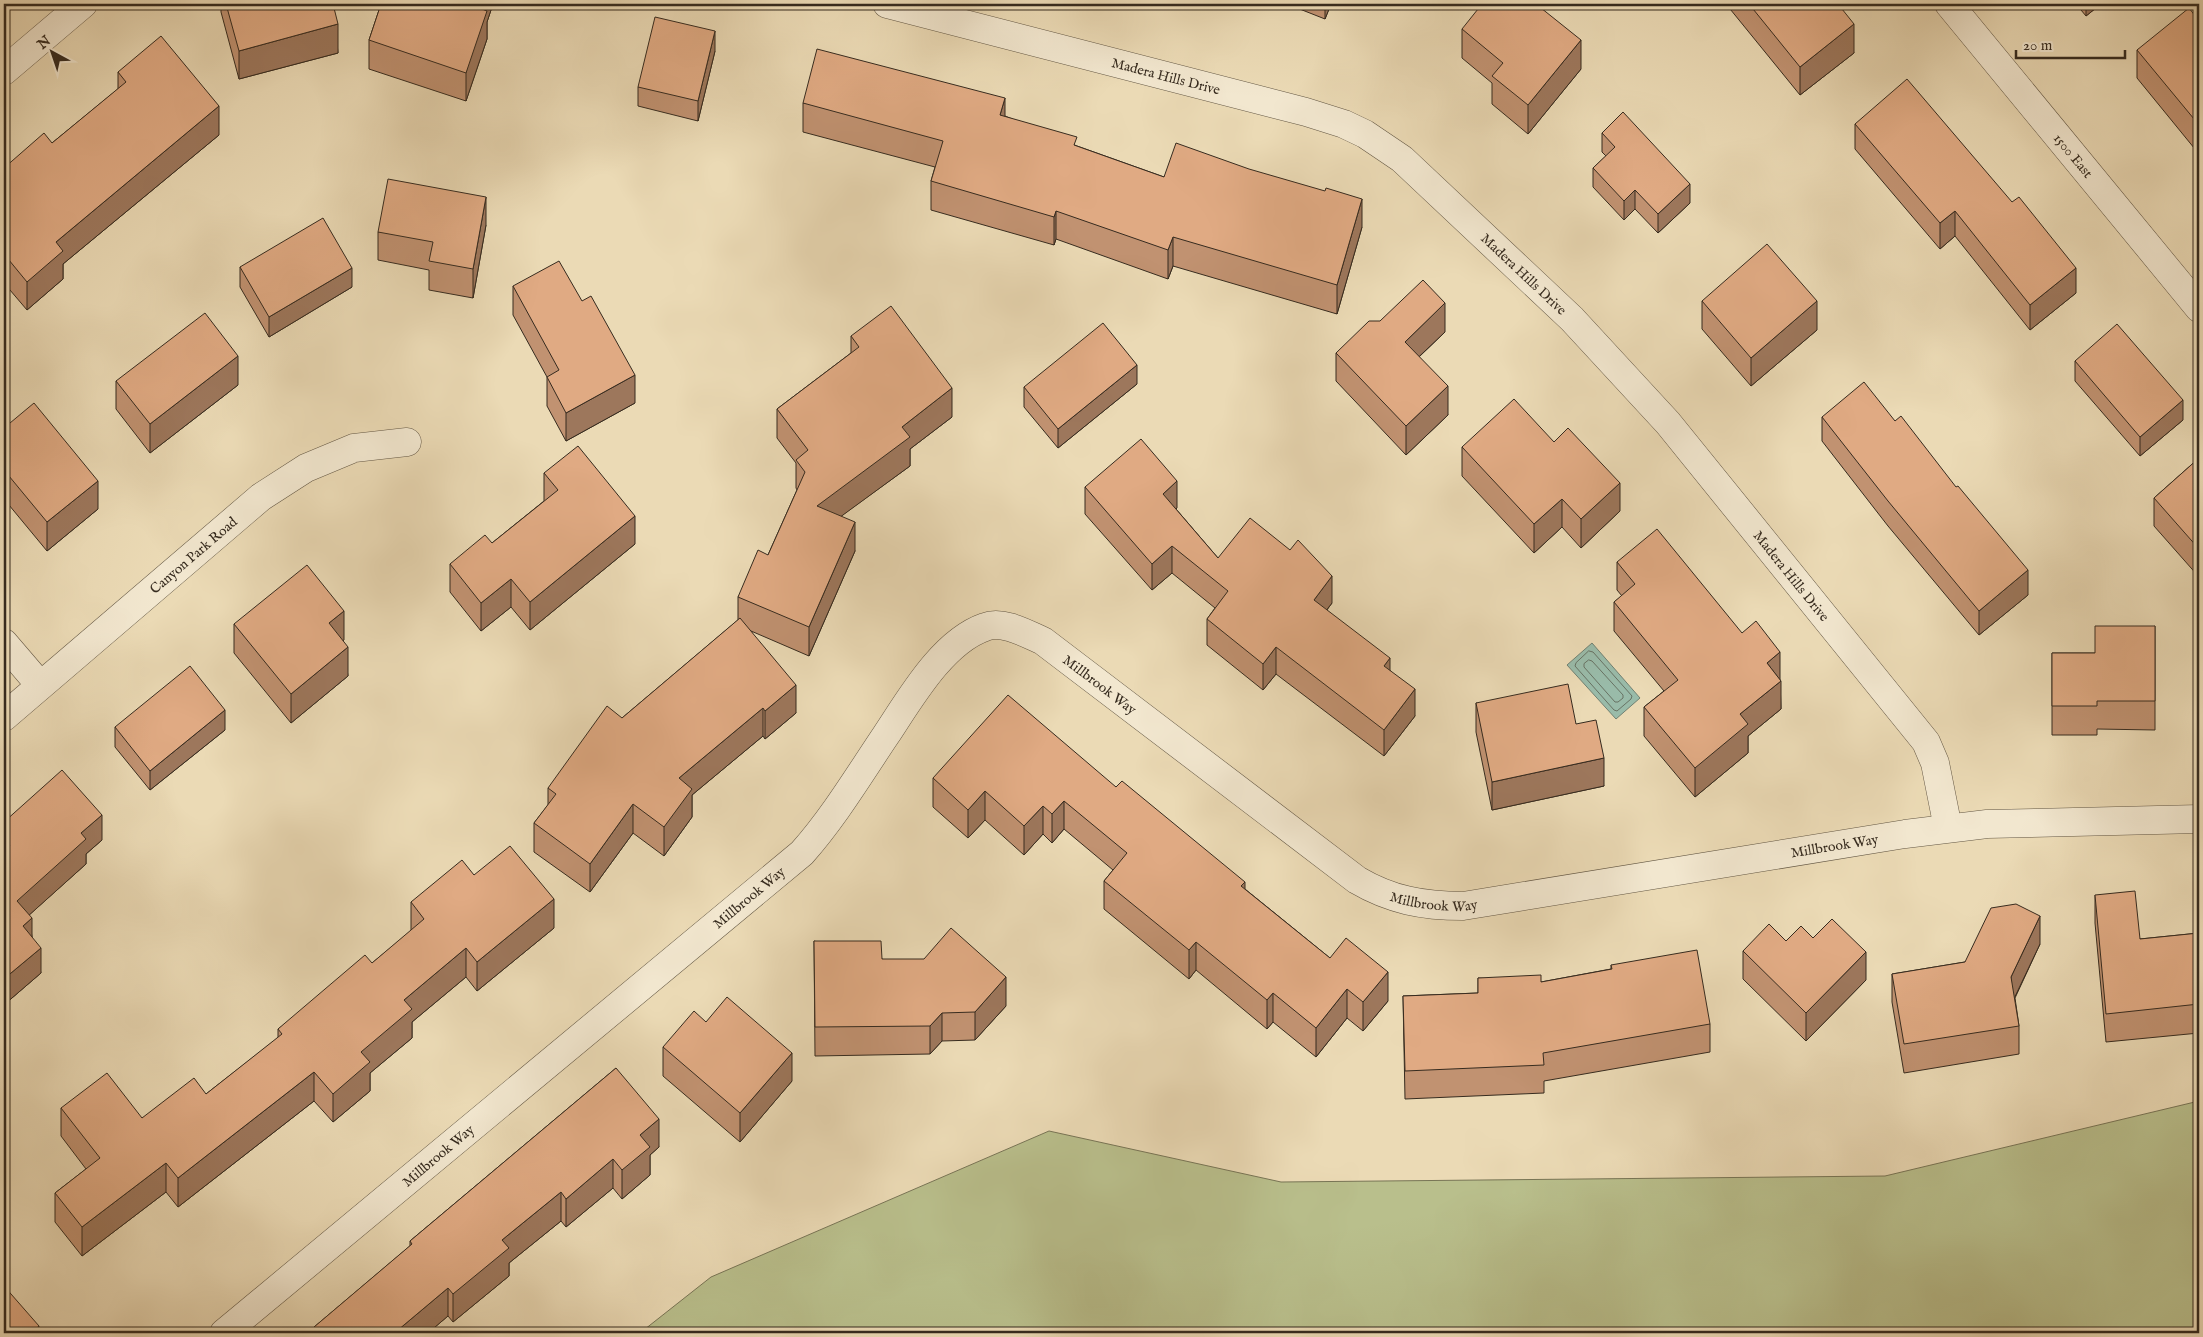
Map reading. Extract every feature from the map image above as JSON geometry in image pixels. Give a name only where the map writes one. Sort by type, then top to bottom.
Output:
[{"type":"street","points":[[4,71],[83,4]]},
{"type":"street","name":"Madera Hills Drive","points":[[887,4],[1306,112],[1344,124],[1365,134],[1402,159],[1572,319],[1621,370],[1680,439],[1926,742],[1935,763],[1948,828]]},
{"type":"street","name":"1500 East","points":[[1949,4],[2199,308]]},
{"type":"street","name":"Canyon Park Road","points":[[4,717],[261,497],[306,468],[354,448],[407,442]]},
{"type":"street","name":"Millbrook Way","points":[[224,1333],[802,853],[831,818],[926,674],[954,647],[986,626],[1006,627],[1024,632],[1054,649],[1338,866],[1376,891],[1417,904],[1463,906],[1948,828],[1987,824],[2199,819]]},
{"type":"street","points":[[4,643],[40,686]]},
{"type":"green space","points":[[2199,1101],[2199,1333],[640,1333],[711,1277],[1049,1131],[1281,1182],[1885,1176]]},
{"type":"water","points":[[1592,643],[1640,698],[1616,719],[1567,665]]},
{"type":"building","points":[[226,4],[333,4],[338,24],[239,51]]},
{"type":"building","points":[[381,4],[483,4],[482,9],[487,11],[466,73],[369,40]]},
{"type":"building","points":[[1482,4],[1536,4],[1581,40],[1528,105],[1492,76],[1503,63],[1462,29]]},
{"type":"building","points":[[1749,4],[1838,4],[1854,24],[1800,67]]},
{"type":"building","points":[[2189,8],[2199,21],[2199,125],[2137,50]]},
{"type":"building","points":[[655,17],[715,31],[698,101],[638,87]]},
{"type":"building","points":[[161,36],[219,106],[56,242],[63,251],[27,282],[4,254],[4,168],[44,133],[52,143],[126,82],[118,72]]},
{"type":"building","points":[[817,49],[1005,98],[1000,115],[1077,137],[1074,145],[1164,177],[1176,143],[1249,169],[1325,191],[1326,188],[1362,199],[1337,285],[1173,237],[1168,250],[1056,211],[1054,217],[931,181],[943,141],[803,103]]},
{"type":"building","points":[[1907,79],[2012,202],[2019,197],[2076,268],[2030,305],[1955,211],[1940,223],[1855,124]]},
{"type":"building","points":[[1623,112],[1690,184],[1658,214],[1635,190],[1624,201],[1593,168],[1615,147],[1602,133]]},
{"type":"building","points":[[388,179],[486,197],[473,269],[429,261],[433,242],[378,232]]},
{"type":"building","points":[[323,218],[352,268],[269,317],[240,267]]},
{"type":"building","points":[[1767,244],[1817,301],[1751,358],[1702,301]]},
{"type":"building","points":[[559,261],[582,301],[591,296],[635,375],[566,413],[547,377],[559,370],[513,286]]},
{"type":"building","points":[[1423,280],[1445,303],[1405,342],[1448,386],[1406,426],[1336,353],[1369,321],[1380,321]]},
{"type":"building","points":[[891,306],[952,388],[902,427],[910,437],[817,506],[855,522],[809,627],[738,597],[758,550],[768,555],[805,472],[796,460],[808,450],[777,409],[859,347],[851,336]]},
{"type":"building","points":[[205,313],[238,356],[150,424],[116,381]]},
{"type":"building","points":[[1103,323],[1137,365],[1058,429],[1024,387]]},
{"type":"building","points":[[2117,324],[2183,400],[2140,437],[2075,361]]},
{"type":"building","points":[[1864,382],[1895,421],[1901,416],[1956,487],[1958,486],[2028,570],[1979,611],[1888,501],[1822,417]]},
{"type":"building","points":[[1514,399],[1554,442],[1568,428],[1620,483],[1581,519],[1562,499],[1534,524],[1462,447]]},
{"type":"building","points":[[34,403],[98,481],[47,522],[4,470],[4,428]]},
{"type":"building","points":[[1141,439],[1177,481],[1163,494],[1218,558],[1250,518],[1290,550],[1298,540],[1332,576],[1314,600],[1390,658],[1384,666],[1415,689],[1384,730],[1276,647],[1263,664],[1207,619],[1228,591],[1172,546],[1152,564],[1085,487]]},
{"type":"building","points":[[578,446],[635,516],[530,602],[511,579],[481,603],[450,564],[485,535],[492,543],[558,490],[544,473]]},
{"type":"building","points":[[2199,458],[2199,549],[2154,498]]},
{"type":"building","points":[[1657,529],[1742,633],[1756,621],[1780,652],[1767,663],[1781,681],[1740,714],[1748,724],[1695,768],[1644,707],[1678,680],[1614,602],[1635,584],[1617,562]]},
{"type":"building","points":[[307,565],[344,611],[329,623],[348,647],[291,694],[234,624]]},
{"type":"building","points":[[740,618],[796,685],[765,711],[763,708],[679,778],[692,789],[664,827],[633,804],[590,864],[534,823],[556,794],[548,788],[607,706],[622,718]]},
{"type":"building","points":[[2095,626],[2155,626],[2155,701],[2097,701],[2097,706],[2052,706],[2052,653],[2095,653]]},
{"type":"building","points":[[190,666],[225,710],[150,771],[115,727]]},
{"type":"building","points":[[1568,684],[1576,724],[1596,720],[1604,758],[1492,782],[1476,703]]},
{"type":"building","points":[[1008,695],[1116,787],[1122,781],[1245,882],[1241,886],[1330,958],[1346,938],[1388,972],[1363,1002],[1347,989],[1316,1028],[1273,993],[1267,1000],[1196,942],[1189,950],[1104,881],[1127,853],[1064,801],[1052,814],[1043,806],[1024,826],[985,791],[968,810],[933,778]]},
{"type":"building","points":[[62,770],[102,815],[81,833],[86,839],[17,901],[32,918],[23,926],[41,948],[5,978],[4,851],[10,846],[4,839],[4,822]]},
{"type":"building","points":[[510,846],[554,899],[477,962],[466,948],[404,1000],[412,1009],[361,1052],[370,1062],[333,1094],[314,1072],[178,1178],[166,1163],[82,1227],[55,1193],[100,1158],[61,1108],[107,1073],[142,1118],[194,1078],[206,1094],[282,1034],[278,1029],[365,955],[372,963],[424,919],[411,902],[462,860],[474,875]]},
{"type":"building","points":[[2135,891],[2140,939],[2199,933],[2199,1004],[2106,1014],[2095,895]]},
{"type":"building","points":[[2016,904],[2040,916],[2011,977],[2019,1026],[1904,1044],[1892,974],[1965,962],[1991,908]]},
{"type":"building","points":[[1832,919],[1866,952],[1806,1013],[1743,951],[1769,924],[1786,941],[1801,926],[1813,938]]},
{"type":"building","points":[[951,928],[1006,977],[975,1012],[942,1013],[930,1026],[815,1027],[814,941],[881,941],[882,959],[924,959]]},
{"type":"building","points":[[1697,950],[1710,1024],[1543,1053],[1544,1065],[1405,1071],[1403,996],[1478,993],[1478,978],[1541,975],[1541,982],[1612,969],[1611,965]]},
{"type":"building","points":[[727,997],[792,1053],[740,1113],[663,1047],[694,1011],[706,1022]]},
{"type":"building","points":[[616,1068],[659,1119],[640,1135],[650,1147],[622,1170],[613,1159],[566,1199],[561,1192],[502,1240],[509,1248],[453,1294],[448,1288],[398,1330],[401,1333],[307,1333],[412,1244],[410,1241]]},
{"type":"building","points":[[4,1286],[39,1326],[31,1333],[4,1333]]}]
